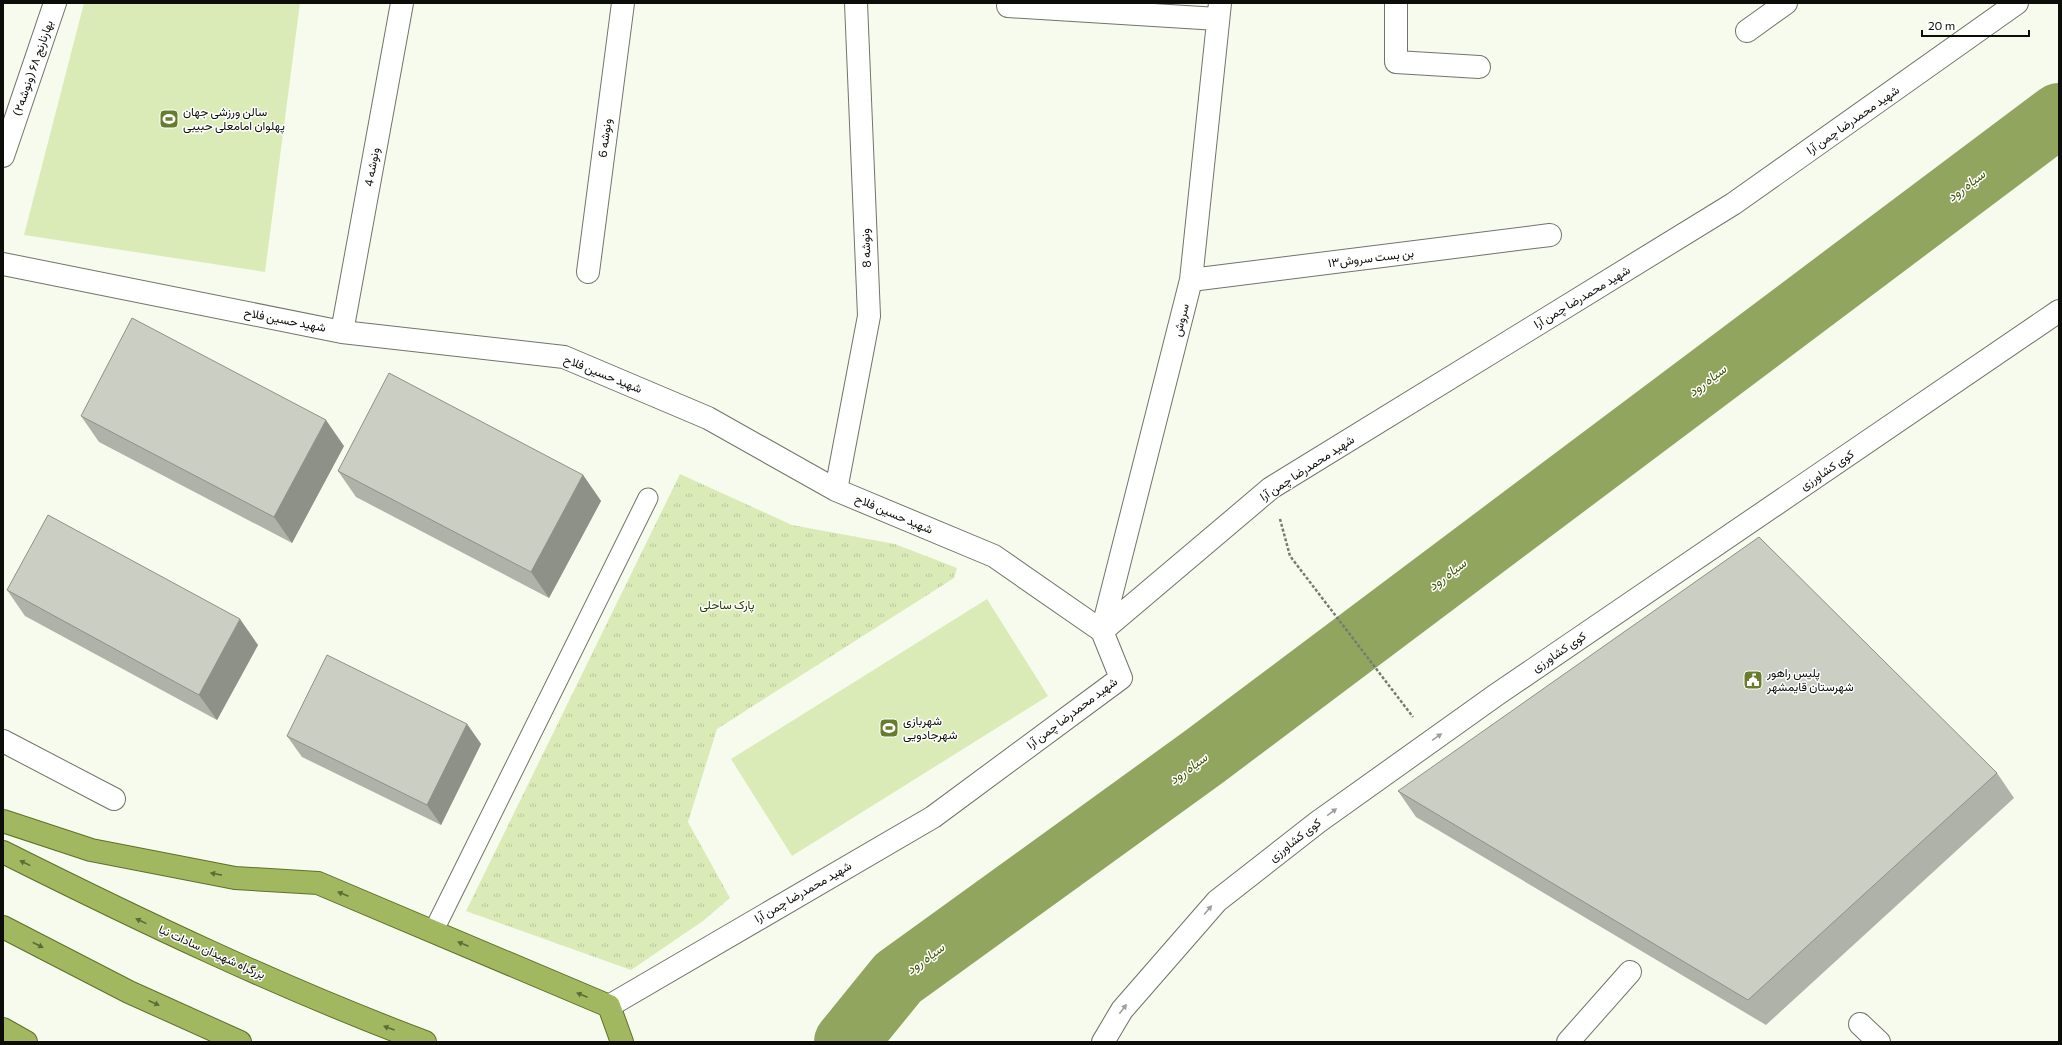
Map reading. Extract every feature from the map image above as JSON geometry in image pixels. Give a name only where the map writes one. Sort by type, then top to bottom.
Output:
[{"type":"highway","points":[[3,820],[91,850],[235,878],[318,883],[608,1006],[622,1042]]},
{"type":"highway","name":"بزرگراه شهیدان سادات نیا","points":[[3,852],[161,930],[377,1024],[425,1042]]},
{"type":"highway","points":[[3,927],[129,992],[240,1042]]},
{"type":"highway","points":[[3,1029],[26,1042]]},
{"type":"street","name":"بهارنارنج ۶۸ (ونوشه۲)","points":[[3,156],[55,3]]},
{"type":"street","name":"ونوشه 4","points":[[342,332],[402,3]]},
{"type":"street","name":"ونوشه 6","points":[[588,272],[623,3]]},
{"type":"street","name":"ونوشه 8","points":[[836,490],[870,316],[856,3]]},
{"type":"street","points":[[1396,3],[1396,62],[1479,68]]},
{"type":"street","points":[[1748,31],[1786,3]]},
{"type":"street","name":"شهید محمدرضا چمن آرا","points":[[608,1006],[933,817],[1121,678],[1102,631],[1271,488],[1733,204],[2017,3]]},
{"type":"street","points":[[1008,6],[1219,11]]},
{"type":"street","name":"سروش","points":[[1102,631],[1191,280],[1219,11]]},
{"type":"street","name":"بن بست سروش۱۳","points":[[1191,280],[1550,235]]},
{"type":"street","name":"شهید حسین فلاح","points":[[3,264],[342,332],[564,357],[708,418],[836,490],[994,556],[1102,631]]},
{"type":"street","name":"کوی کشاورزی","points":[[1103,1042],[1122,1010],[1217,901],[1318,822],[1496,695],[2059,311]]},
{"type":"street","points":[[3,741],[114,799]]},
{"type":"street","points":[[1568,1042],[1630,972]]},
{"type":"street","points":[[1860,1024],[1879,1042]]},
{"type":"lane","points":[[433,932],[648,498]]},
{"type":"path","points":[[1290,556],[1408,709]]},
{"type":"green space","name":"سالن ورزشی جهان پهلوان امامعلی حبیبی","points":[[84,3],[300,3],[265,272],[24,235]]},
{"type":"green space","name":"پارک ساحلی","points":[[680,474],[792,525],[895,544],[957,568],[954,578],[717,729],[688,822],[730,898],[703,921],[631,970],[466,911]]},
{"type":"green space","name":"شهربازی شهرجادویی","points":[[987,599],[1048,696],[792,856],[731,759]]},
{"type":"building","points":[[132,318],[326,420],[274,517],[81,416]]},
{"type":"building","points":[[389,373],[583,475],[531,572],[338,471]]},
{"type":"building","points":[[48,515],[240,619],[199,695],[7,590]]},
{"type":"building","name":"پلیس راهور شهرستان قایمشهر","points":[[1759,537],[1997,773],[1748,1000],[1398,791]]},
{"type":"building","points":[[327,655],[467,724],[427,805],[287,736]]},
{"type":"waterway","name":"سیاه رود","points":[[846,1042],[898,978],[1205,756],[2059,115]]},
{"type":"place","name":"سالن ورزشی جهان پهلوان امامعلی حبیبی","points":[[169,119]]},
{"type":"place","name":"پلیس راهور شهرستان قایمشهر","points":[[1753,680]]},
{"type":"place","name":"شهربازی شهرجادویی","points":[[889,728]]}]
